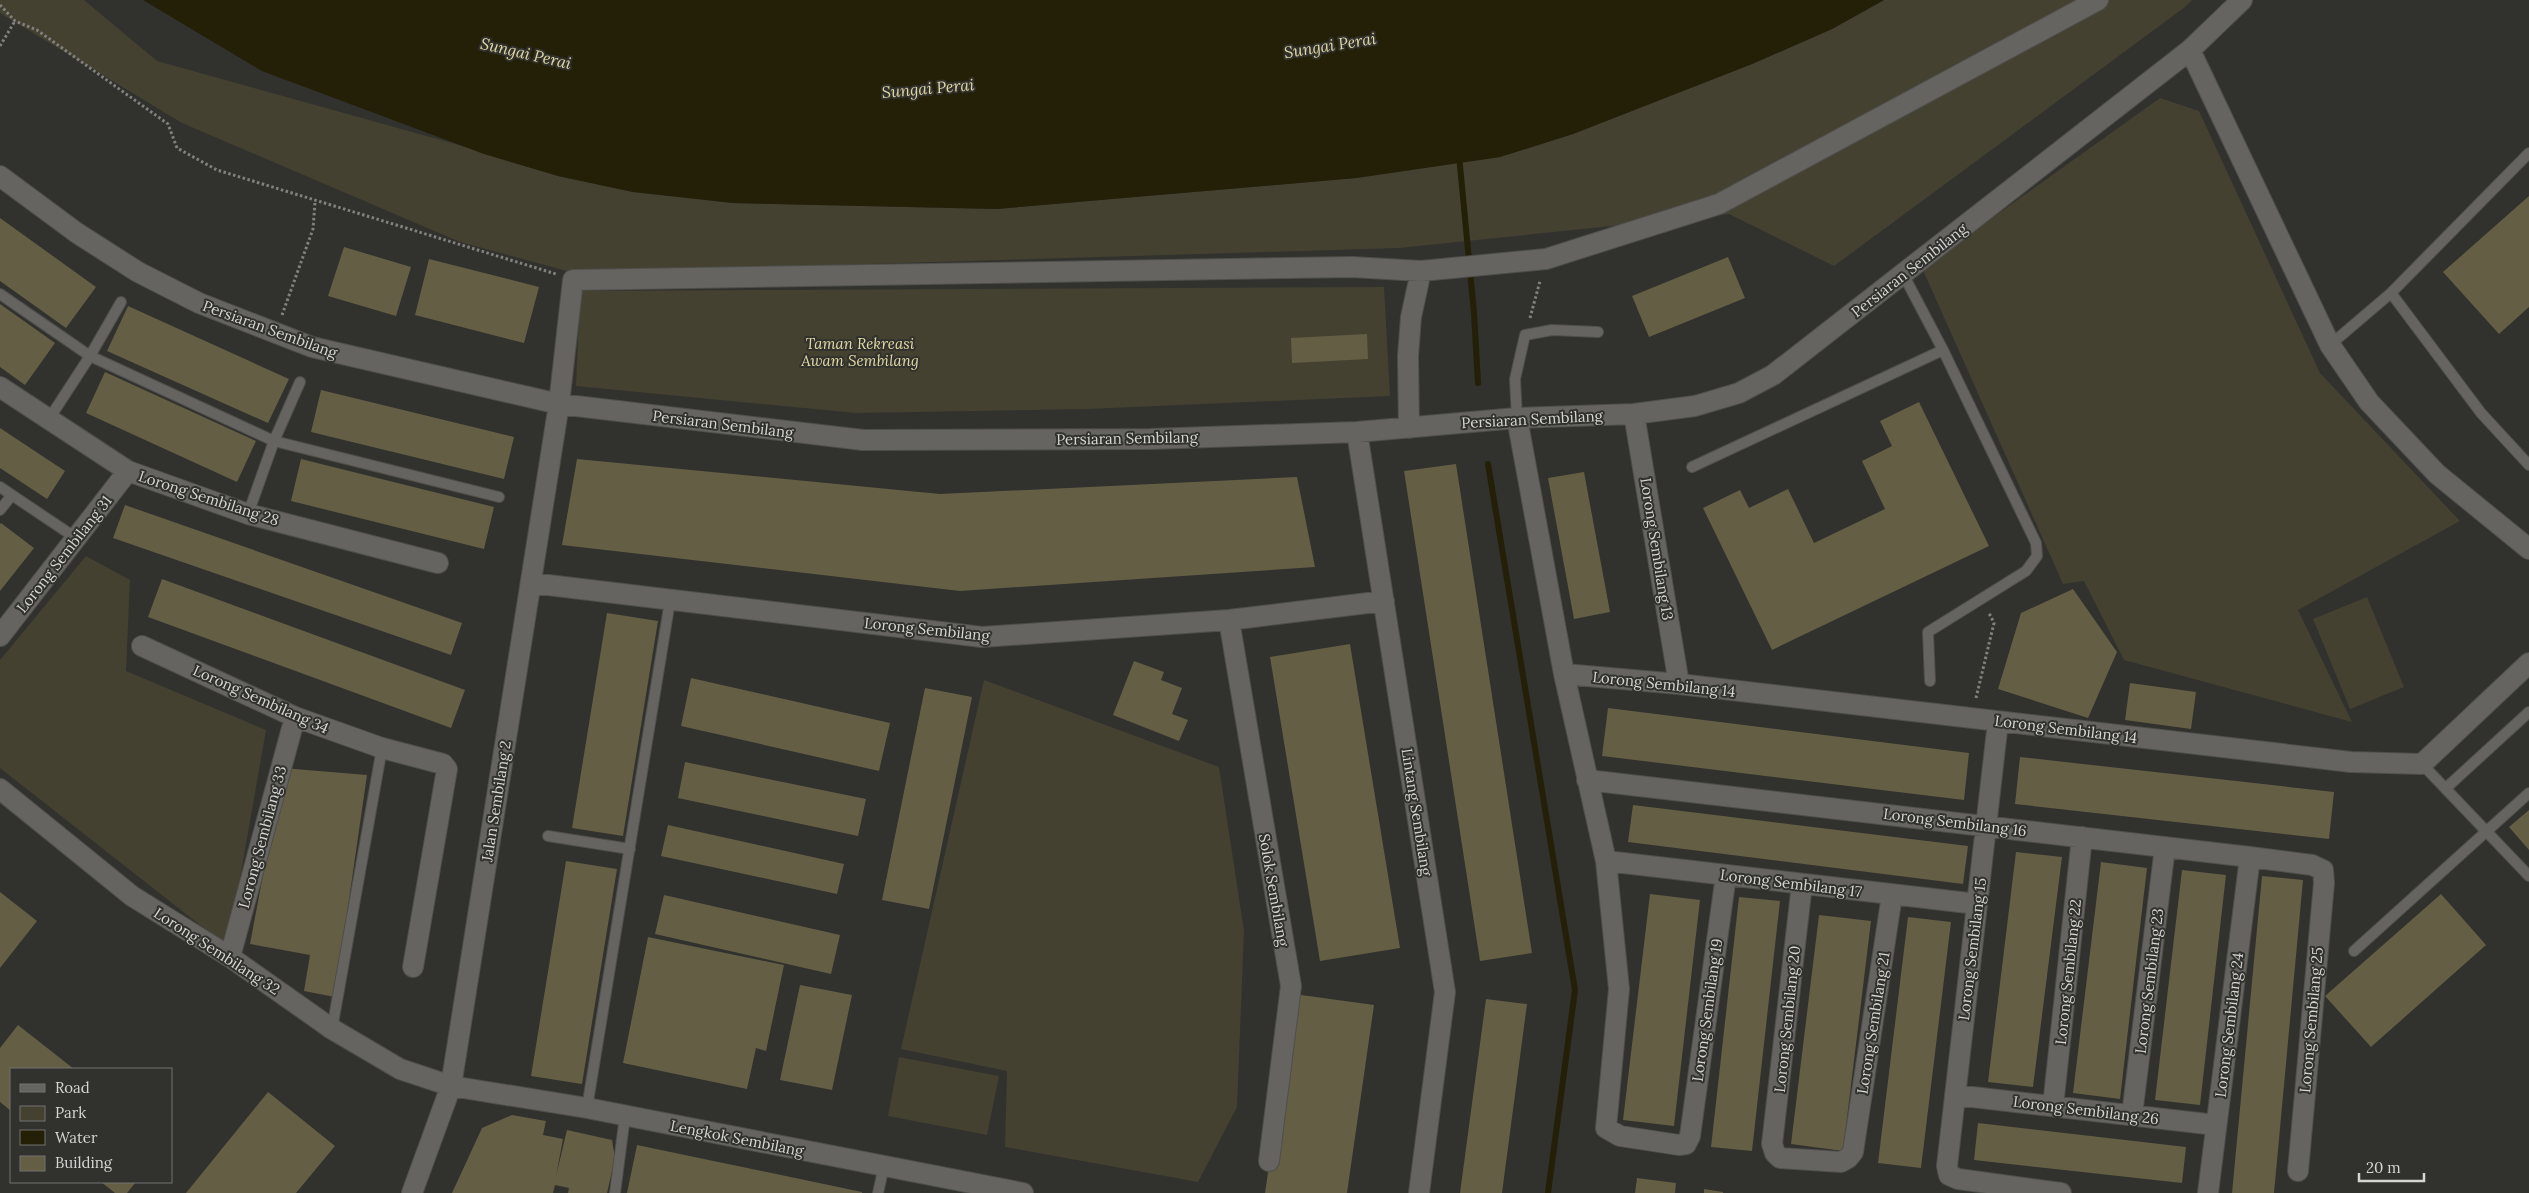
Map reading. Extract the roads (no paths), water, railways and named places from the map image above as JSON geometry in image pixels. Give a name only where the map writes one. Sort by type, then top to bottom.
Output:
[{"type":"street","points":[[1409,428],[1408,356],[1411,318],[1421,271],[1546,259],[1720,204],[2098,0]]},
{"type":"street","name":"Persiaran Sembilang","points":[[0,176],[77,233],[138,272],[199,304],[275,334],[352,358],[559,404],[863,440],[1150,439],[1357,432],[1517,418],[1634,414],[1695,406],[1739,393],[1773,375],[2190,50],[2242,0]]},
{"type":"street","points":[[2190,50],[2330,345],[2369,402],[2437,474],[2529,549]]},
{"type":"street","name":"Jalan Sembilang 2","points":[[412,1193],[451,1086],[559,404],[573,280],[1352,267],[1421,271]]},
{"type":"street","name":"Lorong Sembilang 28","points":[[0,387],[128,471],[248,514],[438,563]]},
{"type":"street","name":"Lorong Sembilang 13","points":[[1634,414],[1679,684]]},
{"type":"street","points":[[1517,418],[1564,674],[1606,861]]},
{"type":"street","name":"Lintang Sembilang","points":[[1357,432],[1445,992],[1420,1193]]},
{"type":"street","name":"Lorong Sembilang 31","points":[[0,636],[128,471]]},
{"type":"street","name":"Lorong Sembilang","points":[[531,583],[982,637],[1228,620],[1384,601]]},
{"type":"street","name":"Solok Sembilang","points":[[1228,620],[1291,986],[1269,1161]]},
{"type":"street","name":"Lorong Sembilang 34","points":[[142,646],[295,718],[382,748],[443,764],[447,769],[414,968]]},
{"type":"street","points":[[2422,764],[2529,662]]},
{"type":"street","name":"Lorong Sembilang 14","points":[[1564,674],[1679,684],[2351,762],[2422,764]]},
{"type":"street","name":"Lorong Sembilang 33","points":[[230,957],[295,718]]},
{"type":"street","name":"Lorong Sembilang 15","points":[[1998,722],[1947,1166],[1950,1175],[1958,1179],[2061,1193]]},
{"type":"street","name":"Lorong Sembilang 16","points":[[1587,780],[2250,857],[2312,865],[2322,870]]},
{"type":"street","name":"Lorong Sembilang 32","points":[[0,789],[132,896],[230,957],[332,1029],[400,1068],[451,1086]]},
{"type":"street","name":"Lorong Sembilang 22","points":[[2053,1106],[2082,837]]},
{"type":"street","name":"Lorong Sembilang 23","points":[[2132,1115],[2165,847]]},
{"type":"street","name":"Lorong Sembilang 24","points":[[2208,1193],[2250,857]]},
{"type":"street","name":"Lorong Sembilang 17","points":[[1606,861],[1977,904]]},
{"type":"street","name":"Lorong Sembilang 19","points":[[1606,861],[1619,989],[1606,1128],[1612,1132],[1669,1144],[1686,1144],[1690,1136],[1726,875]]},
{"type":"street","name":"Lorong Sembilang 25","points":[[2298,1171],[2324,883],[2322,870]]},
{"type":"street","name":"Lorong Sembilang 20","points":[[1802,884],[1772,1144],[1775,1153],[1780,1158],[1841,1162],[1853,1152]]},
{"type":"street","name":"Lorong Sembilang 21","points":[[1853,1152],[1892,895]]},
{"type":"street","name":"Lengkok Sembilang","points":[[451,1086],[587,1108],[1022,1193]]},
{"type":"street","name":"Lorong Sembilang 26","points":[[1955,1095],[2216,1125]]},
{"type":"lane","points":[[2330,345],[2391,293],[2529,153]]},
{"type":"lane","points":[[1903,274],[1943,350],[2036,543],[2037,556],[2026,571],[1928,632],[1930,681]]},
{"type":"lane","points":[[2391,293],[2481,413],[2529,465]]},
{"type":"lane","points":[[0,294],[90,356],[274,441],[498,497]]},
{"type":"lane","points":[[49,419],[90,356],[121,302]]},
{"type":"lane","points":[[1517,418],[1515,379],[1525,336],[1552,330],[1598,332]]},
{"type":"lane","points":[[1692,467],[1943,350]]},
{"type":"lane","points":[[248,514],[274,441],[300,382]]},
{"type":"lane","points":[[0,487],[76,538]]},
{"type":"lane","points":[[0,510],[12,495]]},
{"type":"lane","points":[[587,1108],[670,601]]},
{"type":"lane","points":[[2446,788],[2529,712]]},
{"type":"lane","points":[[332,1029],[382,748]]},
{"type":"lane","points":[[2422,764],[2529,876]]},
{"type":"lane","points":[[2354,951],[2529,793]]},
{"type":"lane","points":[[548,836],[630,849]]},
{"type":"lane","points":[[615,1193],[625,1116]]},
{"type":"lane","points":[[878,1193],[884,1166]]},
{"type":"water","name":"Sungai Perai","points":[[143,0],[1884,0],[1832,29],[1752,64],[1573,134],[1500,157],[1356,178],[997,209],[733,203],[633,192],[558,176],[484,154],[262,71]]},
{"type":"waterway","points":[[1459,155],[1474,313],[1478,383]]},
{"type":"waterway","points":[[1488,464],[1575,990],[1548,1193]]},
{"type":"park label","name":"Taman Rekreasi Awam Sembilang","points":[[860,352]]}]
